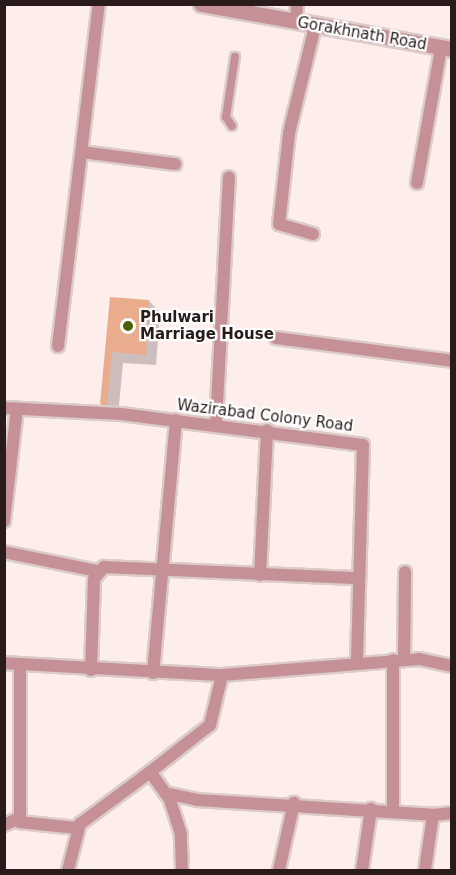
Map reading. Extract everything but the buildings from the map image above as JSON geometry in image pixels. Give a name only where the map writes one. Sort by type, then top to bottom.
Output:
[{"type":"street","points":[[58,346],[99,4]]},
{"type":"street","name":"Gorakhnath Road","points":[[201,4],[446,48]]},
{"type":"street","points":[[296,22],[297,4]]},
{"type":"street","points":[[313,234],[279,224],[289,133],[315,26]]},
{"type":"street","points":[[417,183],[446,48]]},
{"type":"street","points":[[232,126],[226,117],[235,57]]},
{"type":"street","points":[[82,152],[175,165]]},
{"type":"street","points":[[216,424],[229,177]]},
{"type":"street","points":[[276,338],[452,361]]},
{"type":"street","points":[[4,521],[11,408]]},
{"type":"street","name":"Wazirabad Colony Road","points":[[11,408],[216,424],[363,445],[357,664]]},
{"type":"street","points":[[153,673],[165,573],[176,420]]},
{"type":"street","points":[[260,575],[267,430]]},
{"type":"street","points":[[4,552],[97,571],[104,567],[165,573],[359,578]]},
{"type":"street","points":[[91,670],[97,571]]},
{"type":"street","points":[[393,811],[405,572]]},
{"type":"street","points":[[4,663],[91,670],[222,675],[399,660],[452,666]]},
{"type":"street","points":[[19,822],[20,665]]},
{"type":"street","points":[[68,870],[77,828],[210,725],[222,675]]},
{"type":"street","points":[[150,772],[165,793],[181,834],[182,870]]},
{"type":"street","points":[[165,793],[197,800],[294,803],[433,815],[452,813]]},
{"type":"street","points":[[279,870],[294,803]]},
{"type":"street","points":[[362,870],[371,809]]},
{"type":"street","points":[[425,870],[433,815]]},
{"type":"street","points":[[4,825],[19,822],[77,828]]},
{"type":"place","name":"Phulwari Marriage House","points":[[128,326]]}]
